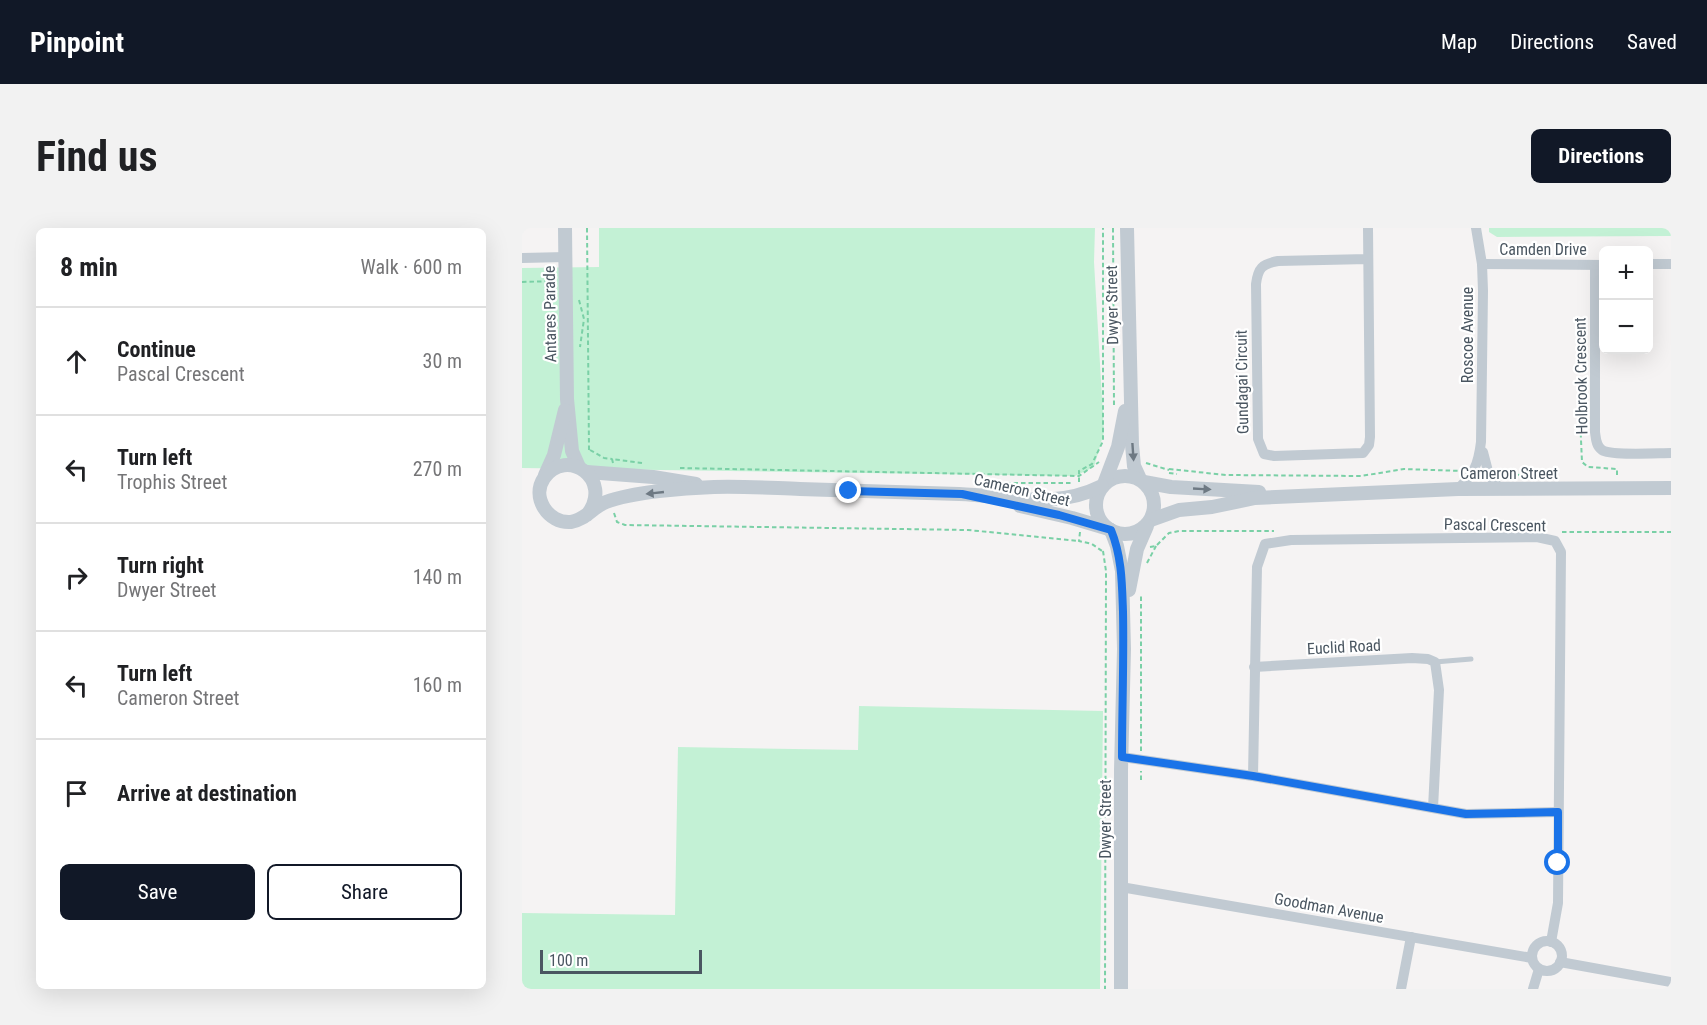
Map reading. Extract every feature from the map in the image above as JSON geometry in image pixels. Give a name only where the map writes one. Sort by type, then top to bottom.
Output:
[{"type":"street","name":"Antares Parade","points":[[565,228],[567,399],[572,451],[583,470]]},
{"type":"street","name":"Dwyer Street","points":[[1127,228],[1134,466],[1142,480]]},
{"type":"street","name":"Gundagai Circuit","points":[[1368,228],[1369,446],[1363,453],[1274,456],[1264,454],[1258,439],[1256,284],[1259,268],[1265,263],[1278,261],[1368,259]]},
{"type":"street","name":"Roscoe Avenue","points":[[1476,228],[1482,264],[1481,442]]},
{"type":"street","points":[[522,258],[566,257]]},
{"type":"street","name":"Camden Drive","points":[[1482,264],[1599,265]]},
{"type":"street","points":[[1653,264],[1671,264]]},
{"type":"street","name":"Holbrook Crescent","points":[[1599,265],[1595,432],[1597,445],[1603,452],[1671,453]]},
{"type":"street","name":"Dwyer Street","points":[[1103,485],[1118,447],[1130,382]]},
{"type":"street","name":"Antares Parade","points":[[542,482],[554,455],[567,399]]},
{"type":"street","points":[[1458,489],[1474,471],[1479,461],[1481,442]]},
{"type":"street","points":[[1481,442],[1488,471],[1500,489]]},
{"type":"street","points":[[570,465],[583,470],[593,480],[596,498],[593,507],[579,520],[570,522],[552,517],[541,503],[542,482],[551,471],[560,466],[570,465]]},
{"type":"street","name":"Cameron Street","points":[[583,470],[653,477],[713,487]]},
{"type":"street","points":[[1125,475],[1142,480],[1154,496],[1154,512],[1149,522],[1140,531],[1130,534],[1120,534],[1110,530],[1098,517],[1096,509],[1098,494],[1103,485],[1117,476],[1125,475]]},
{"type":"street","name":"Cameron Street","points":[[1142,480],[1171,487],[1348,495]]},
{"type":"street","name":"Cameron Street","points":[[587,514],[603,503],[623,496],[713,487],[962,494],[1034,501],[1058,500],[1086,494],[1103,485]]},
{"type":"street","name":"Cameron Street","points":[[1149,522],[1179,510],[1212,507],[1255,498],[1458,489],[1671,488]]},
{"type":"street","name":"Cameron Street","points":[[962,494],[1059,515],[1110,530]]},
{"type":"street","name":"Dwyer Street","points":[[1124,649],[1130,579],[1137,549],[1149,522]]},
{"type":"street","name":"Dwyer Street","points":[[1110,530],[1117,546],[1122,571],[1124,649],[1121,989]]},
{"type":"street","name":"Pascal Crescent","points":[[1253,776],[1257,567],[1264,544],[1291,540],[1537,537],[1555,541],[1561,552],[1558,903],[1551,942]]},
{"type":"street","name":"Euclid Road","points":[[1254,667],[1412,658],[1435,662]]},
{"type":"street","points":[[1433,808],[1438,690],[1435,662]]},
{"type":"street","points":[[1122,757],[1253,776],[1466,814],[1558,812]]},
{"type":"street","name":"Goodman Avenue","points":[[1121,887],[1532,958]]},
{"type":"street","points":[[1401,989],[1411,937]]},
{"type":"street","points":[[1546,941],[1555,944],[1561,952],[1560,962],[1553,970],[1539,969],[1532,958],[1537,945],[1546,941]]},
{"type":"street","points":[[1560,962],[1671,982]]},
{"type":"street","points":[[1533,989],[1539,969]]},
{"type":"lane","name":"Euclid Road","points":[[1435,662],[1471,658]]},
{"type":"path","points":[[586,228],[589,450]]},
{"type":"path","points":[[1079,476],[1079,471],[1092,464],[1103,441],[1103,228]]},
{"type":"path","points":[[1113,228],[1114,408]]},
{"type":"path","points":[[579,291],[579,302],[584,320],[580,356]]},
{"type":"path","points":[[1105,447],[1108,438]]},
{"type":"path","points":[[679,468],[1079,476],[1098,464],[1102,456]]},
{"type":"path","points":[[613,473],[612,459],[646,464]]},
{"type":"path","points":[[1169,469],[1226,475],[1361,476],[1404,469],[1474,471]]},
{"type":"path","points":[[1488,471],[1532,476]]},
{"type":"path","points":[[1617,475],[1624,475]]},
{"type":"path","points":[[614,499],[614,515],[617,522],[625,525],[968,530],[1080,541]]},
{"type":"path","points":[[1146,568],[1156,546]]},
{"type":"path","points":[[1103,551],[1106,571],[1104,989]]},
{"type":"path","points":[[1141,584],[1141,780]]},
{"type":"green space","points":[[599,228],[1095,228],[1094,262],[1104,432],[1094,467],[1075,476],[522,468],[522,268],[599,267]]},
{"type":"green space","points":[[1489,228],[1671,228],[1671,236],[1497,237],[1489,232]]},
{"type":"green space","points":[[859,706],[1103,711],[1100,989],[522,989],[522,913],[675,915],[678,747],[858,750]]},
{"type":"route","points":[[849,491],[962,494],[1072,518],[1111,530],[1122,572],[1124,649],[1122,757],[1253,776],[1466,814],[1558,812],[1558,863]]}]
